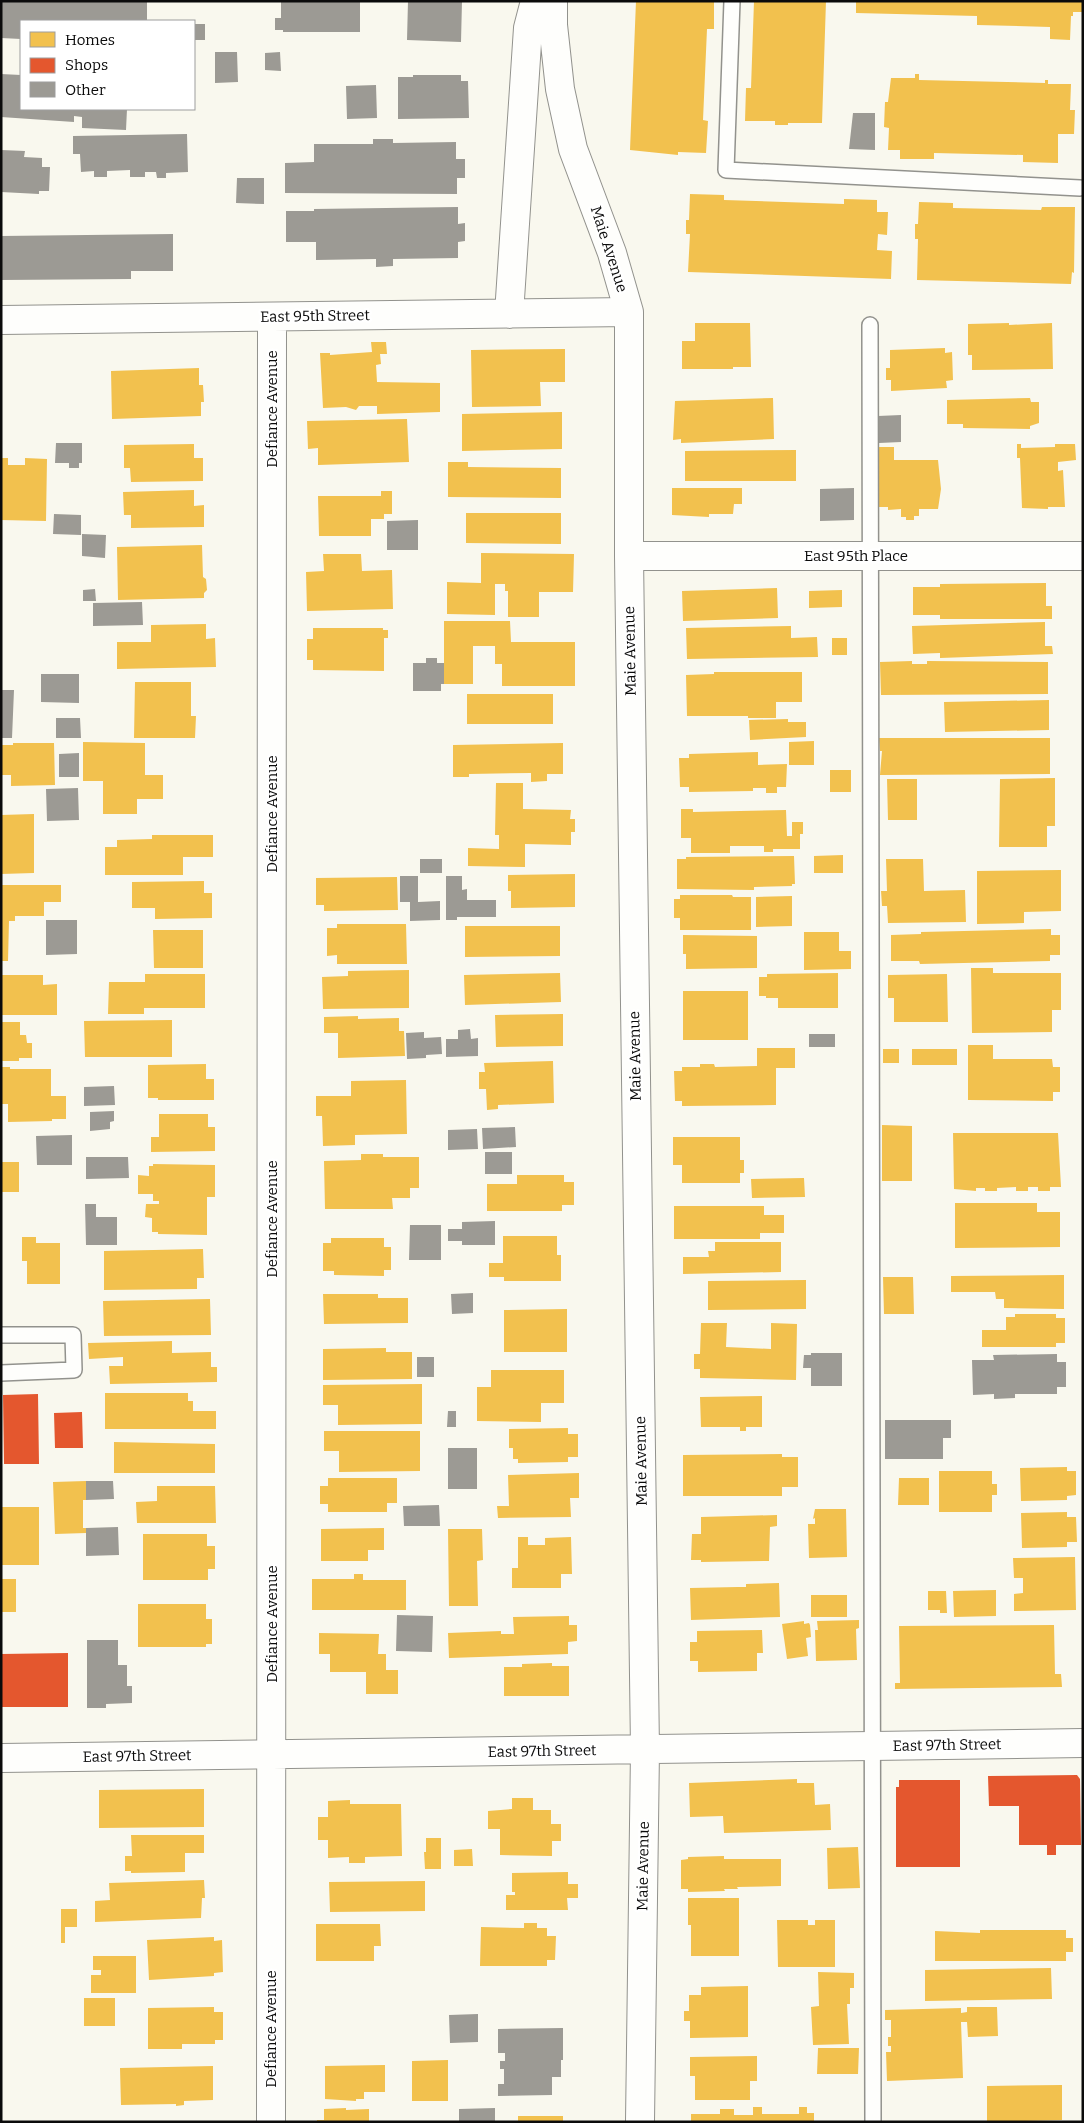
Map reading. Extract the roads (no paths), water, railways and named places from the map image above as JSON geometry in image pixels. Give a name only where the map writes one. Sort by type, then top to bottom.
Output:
[{"type":"street","points":[[509,314],[528,28],[535,1]]},
{"type":"street","name":"Maie Avenue","points":[[552,1],[552,25],[560,89],[573,149],[612,253],[629,312],[629,556],[644,1750],[640,2122]]},
{"type":"street","name":"East 95th Street","points":[[1,320],[629,312]]},
{"type":"street","name":"Defiance Avenue","points":[[271,2122],[272,317]]},
{"type":"street","name":"East 95th Place","points":[[629,556],[1083,556]]},
{"type":"street","name":"East 97th Street","points":[[1,1758],[1083,1743]]},
{"type":"lane","points":[[732,1],[726,170],[1080,188]]},
{"type":"lane","points":[[870,325],[873,2122]]},
{"type":"lane","points":[[1,1334],[73,1334],[74,1370],[1,1372]]}]
